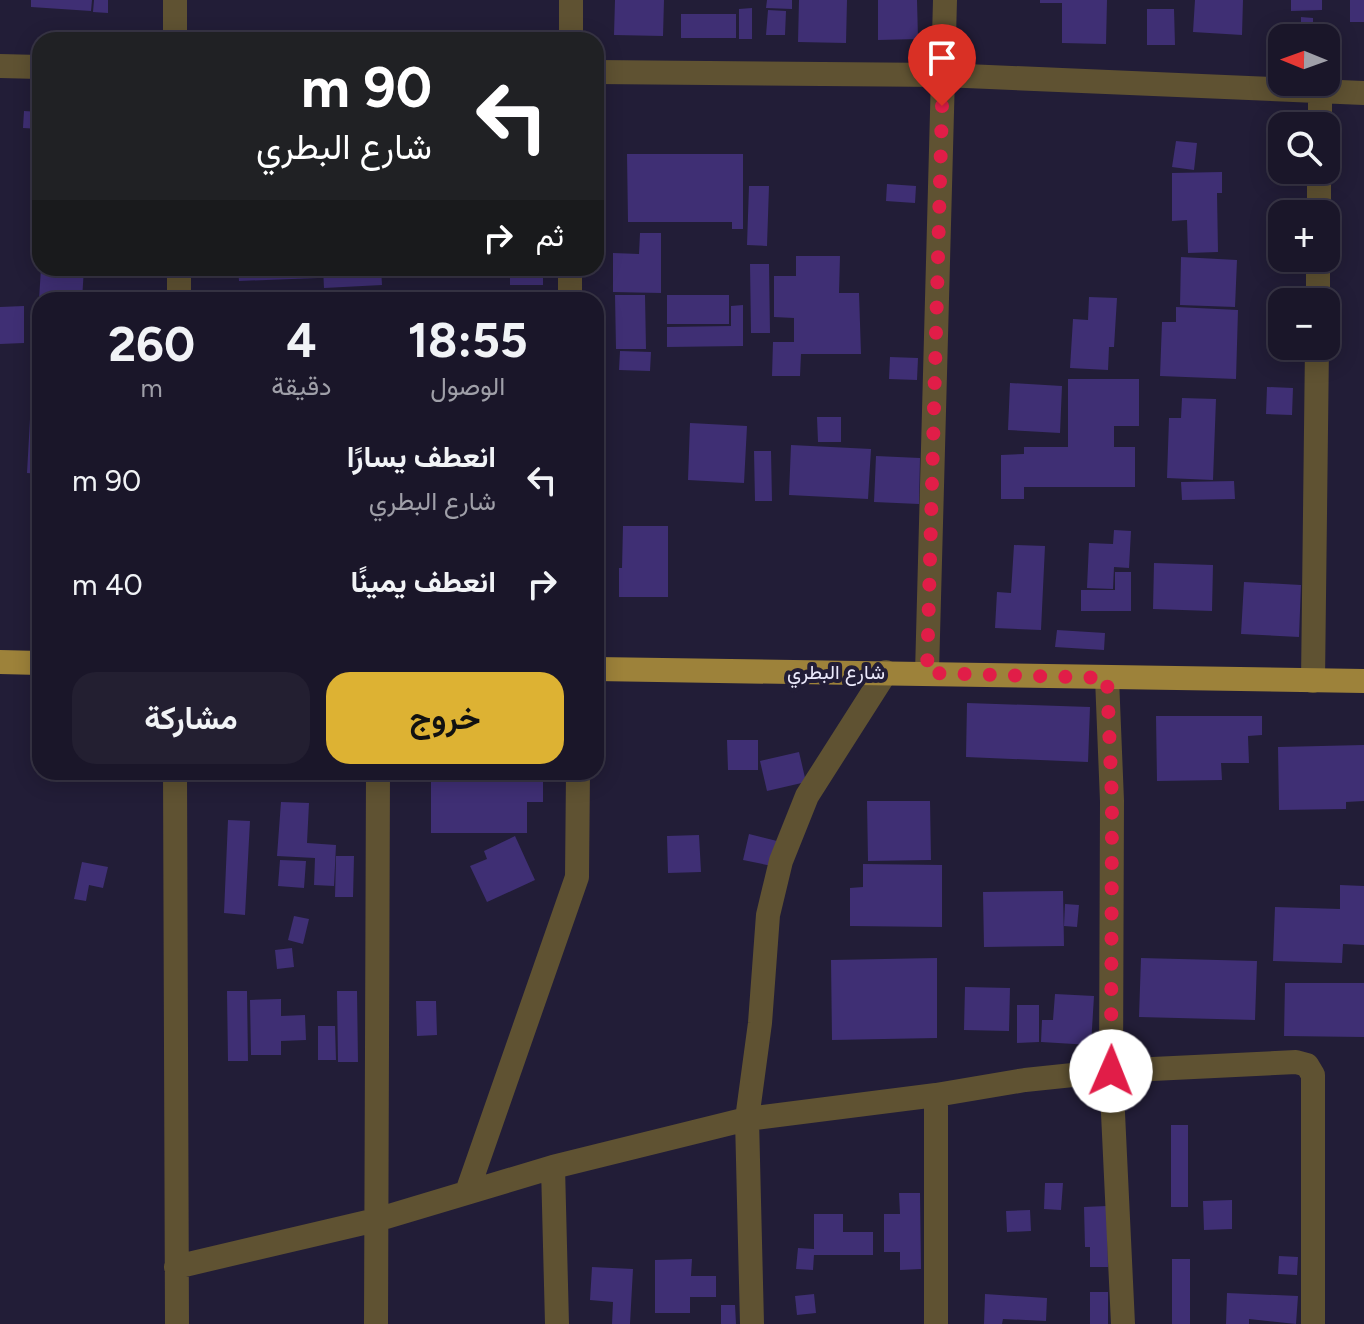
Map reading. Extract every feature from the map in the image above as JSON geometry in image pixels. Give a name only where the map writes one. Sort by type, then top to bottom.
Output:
[{"type":"main road","points":[[0,662],[32,663]]},
{"type":"main road","name":"شارع البطري","points":[[604,669],[1364,681]]},
{"type":"street","points":[[175,0],[175,32]]},
{"type":"street","points":[[571,0],[571,32]]},
{"type":"street","points":[[927,673],[945,0]]},
{"type":"street","points":[[0,66],[32,67]]},
{"type":"street","points":[[604,72],[943,75],[1268,89]]},
{"type":"street","points":[[1340,92],[1364,93]]},
{"type":"street","points":[[1313,681],[1317,360]]},
{"type":"street","points":[[752,1324],[747,1119],[760,1023],[768,915],[781,861],[807,796],[886,672]]},
{"type":"street","points":[[1107,678],[1112,817],[1111,1071],[1123,1324]]},
{"type":"street","points":[[175,780],[177,1324]]},
{"type":"street","points":[[376,1324],[378,780]]},
{"type":"street","points":[[467,1192],[577,877],[578,780]]},
{"type":"street","points":[[176,1267],[376,1220],[553,1167],[747,1119],[1111,1071],[1296,1062],[1307,1065],[1313,1075],[1313,1324]]},
{"type":"street","points":[[936,1095],[936,1324]]},
{"type":"street","points":[[553,1167],[557,1324]]},
{"type":"building","points":[[31,0],[92,0],[91,11],[31,7]]},
{"type":"building","points":[[94,0],[108,0],[108,13],[93,12]]},
{"type":"building","points":[[615,0],[664,0],[663,36],[614,35]]},
{"type":"building","points":[[767,0],[792,0],[792,9],[766,8]]},
{"type":"building","points":[[799,0],[847,0],[846,43],[798,42]]},
{"type":"building","points":[[878,0],[917,0],[918,39],[878,40]]},
{"type":"building","points":[[1040,0],[1107,0],[1106,44],[1062,43],[1062,3],[1040,3]]},
{"type":"building","points":[[1195,0],[1243,0],[1242,35],[1193,32]]},
{"type":"building","points":[[1291,0],[1322,0],[1322,10],[1291,11]]},
{"type":"building","points":[[1350,0],[1364,0],[1364,22],[1350,22]]},
{"type":"building","points":[[752,8],[752,39],[739,39],[739,9]]},
{"type":"building","points":[[1147,9],[1174,9],[1175,45],[1147,45]]},
{"type":"building","points":[[768,10],[786,11],[785,35],[766,35]]},
{"type":"building","points":[[681,14],[736,14],[736,38],[681,38]]},
{"type":"building","points":[[1301,17],[1313,18],[1313,24],[1301,24]]},
{"type":"building","points":[[24,111],[32,112],[32,129],[23,128]]},
{"type":"building","points":[[1176,141],[1197,143],[1194,170],[1172,167]]},
{"type":"building","points":[[627,154],[743,154],[743,229],[732,229],[732,222],[628,222]]},
{"type":"building","points":[[1222,172],[1222,193],[1217,193],[1218,252],[1188,253],[1187,220],[1172,221],[1172,173]]},
{"type":"building","points":[[887,184],[916,186],[915,203],[886,201]]},
{"type":"building","points":[[749,186],[769,186],[767,246],[747,245]]},
{"type":"building","points":[[640,233],[661,233],[661,293],[613,292],[613,253],[639,254]]},
{"type":"building","points":[[796,256],[840,256],[839,293],[859,293],[861,354],[801,354],[800,376],[772,376],[773,342],[794,342],[794,318],[774,317],[774,276],[796,276]]},
{"type":"building","points":[[1181,257],[1237,260],[1235,307],[1180,305]]},
{"type":"building","points":[[750,264],[769,264],[770,333],[751,333]]},
{"type":"building","points":[[40,276],[84,276],[82,292],[40,292]]},
{"type":"building","points":[[239,276],[318,278],[239,281]]},
{"type":"building","points":[[323,276],[381,276],[382,285],[324,288]]},
{"type":"building","points":[[510,276],[543,276],[543,285],[510,285]]},
{"type":"building","points":[[615,295],[645,295],[646,349],[616,349]]},
{"type":"building","points":[[667,295],[729,295],[729,324],[667,324]]},
{"type":"building","points":[[1089,297],[1117,298],[1114,347],[1109,347],[1108,370],[1070,368],[1073,319],[1088,320]]},
{"type":"building","points":[[743,305],[743,346],[667,347],[667,327],[731,326],[731,306]]},
{"type":"building","points":[[24,306],[24,343],[0,344],[0,307]]},
{"type":"building","points":[[1176,307],[1238,310],[1236,379],[1160,376],[1162,322],[1176,322]]},
{"type":"building","points":[[620,351],[651,352],[650,371],[619,370]]},
{"type":"building","points":[[890,357],[918,358],[917,380],[889,379]]},
{"type":"building","points":[[1068,379],[1139,379],[1139,426],[1114,426],[1114,447],[1135,447],[1135,487],[1024,487],[1024,499],[1001,499],[1001,455],[1024,454],[1024,447],[1068,447]]},
{"type":"building","points":[[1010,383],[1062,386],[1060,433],[1008,430]]},
{"type":"building","points":[[1267,387],[1293,388],[1292,415],[1266,414]]},
{"type":"building","points":[[1182,398],[1216,399],[1213,480],[1167,478],[1169,418],[1181,418]]},
{"type":"building","points":[[817,417],[841,417],[841,442],[818,442]]},
{"type":"building","points":[[30,419],[32,419],[32,473],[27,473]]},
{"type":"building","points":[[690,423],[747,426],[744,483],[688,480]]},
{"type":"building","points":[[791,445],[871,449],[868,499],[789,495]]},
{"type":"building","points":[[754,451],[771,451],[772,501],[755,501]]},
{"type":"building","points":[[876,456],[920,458],[919,504],[874,502]]},
{"type":"building","points":[[1234,481],[1235,499],[1182,500],[1181,482]]},
{"type":"building","points":[[623,526],[668,526],[668,597],[619,597]]},
{"type":"building","points":[[1114,530],[1131,531],[1129,568],[1114,567],[1113,589],[1087,588],[1089,543],[1113,544]]},
{"type":"building","points":[[1014,545],[1045,546],[1041,630],[995,628],[997,592],[1011,593]]},
{"type":"building","points":[[32,548],[32,591],[30,591]]},
{"type":"building","points":[[1154,563],[1213,565],[1212,611],[1153,609]]},
{"type":"building","points":[[1115,572],[1131,572],[1131,611],[1081,611],[1081,590],[1115,590]]},
{"type":"building","points":[[1244,582],[1301,585],[1299,637],[1241,634]]},
{"type":"building","points":[[1057,630],[1105,633],[1104,650],[1055,647]]},
{"type":"building","points":[[967,703],[1090,707],[1088,762],[966,757]]},
{"type":"building","points":[[1156,716],[1262,716],[1262,735],[1248,736],[1249,763],[1221,763],[1222,780],[1157,781]]},
{"type":"building","points":[[727,740],[758,740],[758,770],[728,770]]},
{"type":"building","points":[[1364,745],[1364,801],[1346,802],[1346,809],[1279,810],[1278,747]]},
{"type":"building","points":[[799,752],[806,782],[767,791],[760,761]]},
{"type":"building","points":[[431,780],[543,780],[543,802],[527,802],[527,833],[431,833]]},
{"type":"building","points":[[867,801],[930,801],[931,860],[868,861]]},
{"type":"building","points":[[281,802],[309,803],[307,843],[336,845],[334,886],[314,885],[315,858],[277,856]]},
{"type":"building","points":[[228,820],[250,821],[245,915],[224,913]]},
{"type":"building","points":[[749,834],[777,841],[772,866],[743,860]]},
{"type":"building","points":[[699,835],[701,872],[668,873],[667,836]]},
{"type":"building","points":[[515,836],[535,880],[487,902],[470,866],[487,859],[484,851]]},
{"type":"building","points":[[336,856],[354,856],[353,897],[335,897]]},
{"type":"building","points":[[280,860],[306,861],[304,888],[278,886]]},
{"type":"building","points":[[82,862],[108,867],[103,888],[89,885],[86,901],[74,899]]},
{"type":"building","points":[[863,864],[942,865],[942,927],[850,926],[850,888],[863,887]]},
{"type":"building","points":[[1340,885],[1364,886],[1364,945],[1343,944],[1342,963],[1273,961],[1275,907],[1340,909]]},
{"type":"building","points":[[1063,891],[1064,946],[984,947],[983,892]]},
{"type":"building","points":[[1065,904],[1079,905],[1077,927],[1064,926]]},
{"type":"building","points":[[294,916],[309,919],[303,944],[288,940]]},
{"type":"building","points":[[292,948],[294,967],[277,969],[275,950]]},
{"type":"building","points":[[937,958],[937,1038],[832,1040],[831,960]]},
{"type":"building","points":[[1141,958],[1257,961],[1255,1020],[1139,1017]]},
{"type":"building","points":[[1285,983],[1364,983],[1364,1037],[1284,1036]]},
{"type":"building","points":[[965,987],[1010,988],[1009,1031],[964,1030]]},
{"type":"building","points":[[227,991],[247,991],[248,1061],[228,1061]]},
{"type":"building","points":[[337,991],[357,991],[358,1062],[338,1062]]},
{"type":"building","points":[[1055,994],[1094,996],[1091,1045],[1041,1042],[1042,1020],[1053,1020]]},
{"type":"building","points":[[281,999],[281,1016],[305,1015],[306,1040],[281,1041],[281,1055],[251,1055],[250,1000]]},
{"type":"building","points":[[416,1001],[436,1001],[437,1035],[417,1036]]},
{"type":"building","points":[[1017,1005],[1039,1005],[1039,1042],[1017,1043]]},
{"type":"building","points":[[318,1026],[335,1026],[336,1060],[318,1060]]},
{"type":"building","points":[[1171,1125],[1188,1125],[1188,1207],[1171,1207]]},
{"type":"building","points":[[1045,1183],[1063,1183],[1061,1210],[1044,1209]]},
{"type":"building","points":[[899,1193],[920,1193],[921,1269],[900,1270],[900,1252],[884,1252],[884,1214],[900,1214]]},
{"type":"building","points":[[1232,1200],[1232,1229],[1204,1230],[1203,1201]]},
{"type":"building","points":[[1107,1206],[1108,1267],[1090,1267],[1090,1247],[1085,1247],[1084,1207]]},
{"type":"building","points":[[1030,1210],[1031,1231],[1007,1232],[1006,1211]]},
{"type":"building","points":[[814,1214],[843,1214],[843,1232],[873,1232],[873,1255],[814,1255],[813,1270],[796,1269],[798,1248],[814,1249]]},
{"type":"building","points":[[1279,1256],[1298,1257],[1297,1275],[1278,1274]]},
{"type":"building","points":[[692,1259],[691,1276],[716,1276],[716,1297],[690,1297],[690,1313],[655,1313],[655,1260]]},
{"type":"building","points":[[1172,1259],[1190,1259],[1190,1324],[1172,1324]]},
{"type":"building","points":[[592,1267],[633,1269],[630,1324],[612,1324],[613,1302],[590,1300]]},
{"type":"building","points":[[1090,1292],[1108,1292],[1108,1324],[1090,1324]]},
{"type":"building","points":[[1227,1293],[1298,1296],[1296,1324],[1249,1319],[1249,1324],[1226,1324]]},
{"type":"building","points":[[814,1294],[816,1313],[797,1315],[795,1296]]},
{"type":"building","points":[[985,1294],[1047,1298],[1046,1321],[1003,1319],[1002,1324],[984,1324]]},
{"type":"building","points":[[721,1305],[735,1305],[736,1324],[721,1324]]},
{"type":"route","points":[[942,106],[927,673],[1107,678],[1112,801],[1111,1071]]}]
